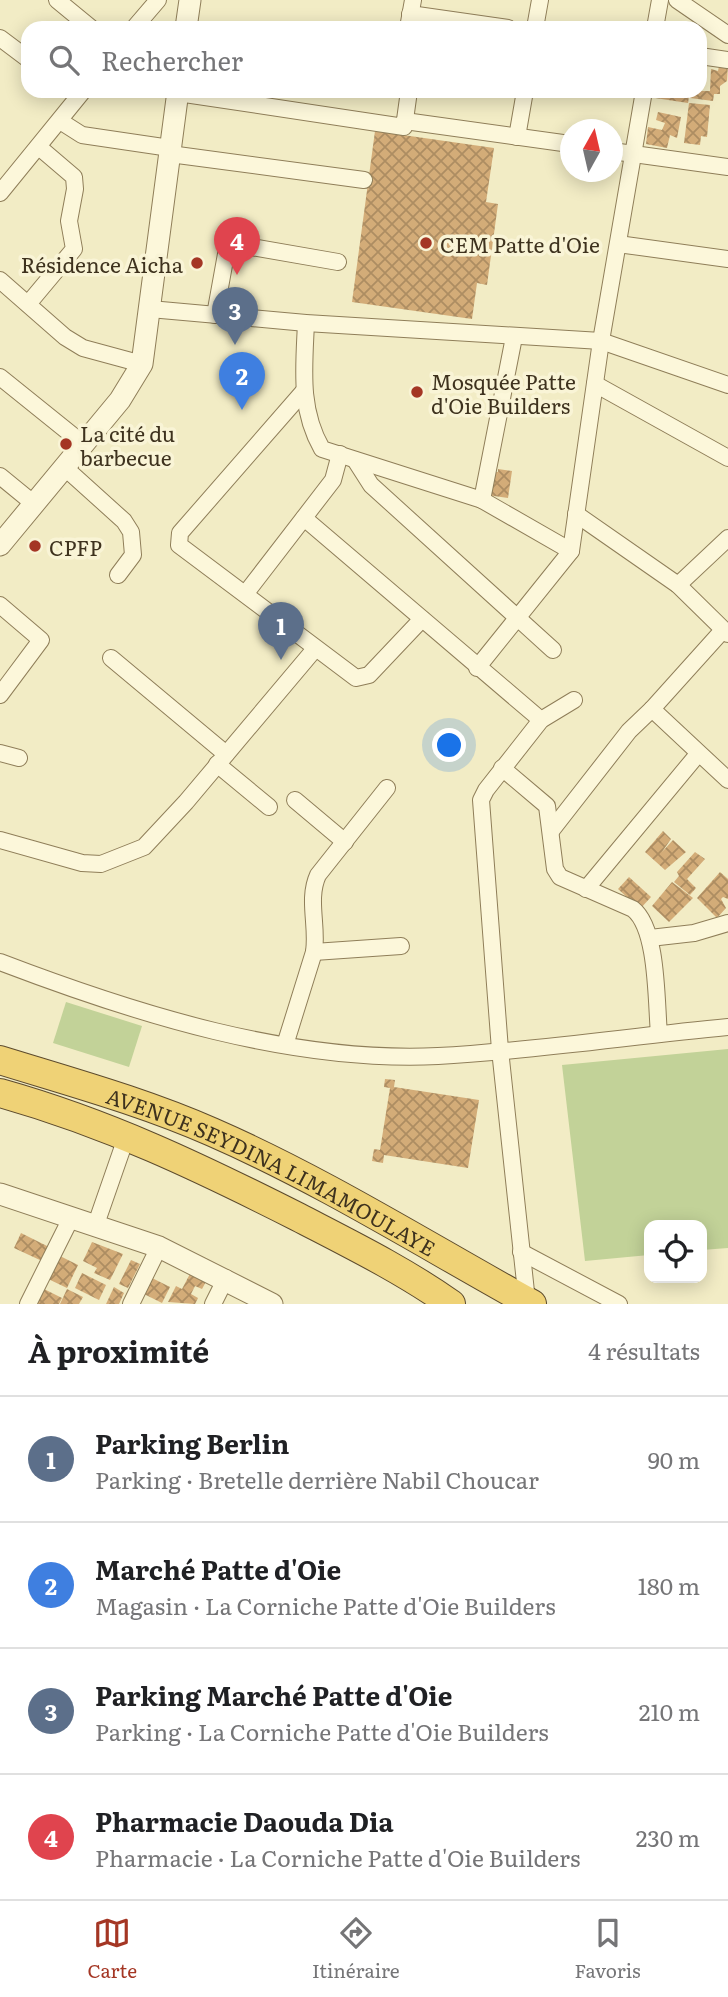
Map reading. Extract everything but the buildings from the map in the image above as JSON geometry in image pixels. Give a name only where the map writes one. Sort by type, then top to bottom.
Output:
[{"type":"highway","name":"AVENUE SEYDINA LIMAMOULAYE","points":[[0,1060],[156,1109],[215,1133],[529,1302]]},
{"type":"highway","name":"AVENUE SEYDINA LIMAMOULAYE","points":[[0,1093],[79,1116],[127,1135],[371,1255],[451,1304]]},
{"type":"street","points":[[57,0],[82,21]]},
{"type":"street","points":[[140,21],[158,0]]},
{"type":"street","points":[[187,21],[190,0]]},
{"type":"street","points":[[536,21],[540,0]]},
{"type":"street","points":[[656,21],[660,0]]},
{"type":"street","points":[[677,0],[728,35]]},
{"type":"street","points":[[410,14],[459,21]]},
{"type":"street","points":[[0,38],[21,54]]},
{"type":"street","points":[[707,57],[728,60]]},
{"type":"street","points":[[0,193],[40,148],[74,98]]},
{"type":"street","points":[[0,545],[120,400],[142,364],[177,98]]},
{"type":"street","points":[[217,98],[404,127],[408,98]]},
{"type":"street","points":[[517,137],[524,98]]},
{"type":"street","points":[[477,668],[571,551],[601,341],[643,98]]},
{"type":"street","points":[[60,121],[82,135],[364,180]]},
{"type":"street","points":[[405,121],[560,143]]},
{"type":"street","points":[[28,304],[74,249],[69,221],[75,189],[74,177],[40,148]]},
{"type":"street","points":[[623,152],[728,167]]},
{"type":"street","points":[[215,315],[228,243],[338,262]]},
{"type":"street","points":[[618,244],[728,259]]},
{"type":"street","points":[[0,280],[65,337],[83,348],[142,364]]},
{"type":"street","points":[[150,309],[306,323],[601,341],[728,384]]},
{"type":"street","points":[[306,323],[303,392],[310,428],[322,449],[482,500],[571,551]]},
{"type":"street","points":[[482,500],[514,337]]},
{"type":"street","points":[[0,377],[82,443]]},
{"type":"street","points":[[595,384],[728,458]]},
{"type":"street","points":[[303,392],[180,533],[179,545],[246,593],[314,650],[356,678],[363,679],[422,619]]},
{"type":"street","points":[[246,593],[333,480],[347,457]]},
{"type":"street","points":[[347,457],[371,485],[553,650]]},
{"type":"street","points":[[63,466],[124,521],[131,532],[133,555],[118,575]]},
{"type":"street","points":[[0,476],[33,503]]},
{"type":"street","points":[[551,831],[629,731],[725,632],[678,584],[576,513]]},
{"type":"street","points":[[304,518],[541,720]]},
{"type":"street","points":[[678,584],[728,538]]},
{"type":"street","points":[[0,605],[41,640],[0,695]]},
{"type":"street","points":[[0,839],[82,863],[101,864],[145,846],[314,650]]},
{"type":"street","points":[[111,659],[221,759],[269,807]]},
{"type":"street","points":[[529,1302],[521,1252],[500,1050],[481,813],[486,790],[541,720],[575,700]]},
{"type":"street","points":[[652,709],[728,780]]},
{"type":"street","points":[[0,753],[19,758]]},
{"type":"street","points":[[586,889],[698,754]]},
{"type":"street","points":[[502,768],[547,806],[555,869],[561,877],[643,916],[649,938],[659,1034]]},
{"type":"street","points":[[285,1045],[314,952],[316,937],[313,885],[387,789]]},
{"type":"street","points":[[295,800],[345,842]]},
{"type":"street","points":[[649,938],[694,933],[728,923]]},
{"type":"street","points":[[314,952],[401,946]]},
{"type":"street","points":[[0,962],[212,1031],[285,1045],[395,1055],[436,1056],[728,1027]]},
{"type":"street","points":[[95,1227],[127,1135]]},
{"type":"street","points":[[0,1194],[159,1247],[226,1278],[272,1304]]},
{"type":"street","points":[[28,1304],[71,1218]]},
{"type":"street","points":[[131,1304],[159,1247]]},
{"type":"street","points":[[521,1252],[619,1304]]},
{"type":"street","points":[[213,1304],[226,1278]]},
{"type":"green space","points":[[66,1002],[142,1026],[129,1067],[53,1043]]},
{"type":"green space","points":[[728,1049],[728,1248],[707,1250],[707,1220],[644,1220],[644,1255],[585,1261],[562,1065]]},
{"type":"place","name":"CEM Patte d'Oie","points":[[426,243]]},
{"type":"place","name":"Résidence Aicha","points":[[197,263]]},
{"type":"place","name":"Pharmacie Daouda Dia","points":[[237,275]]},
{"type":"place","name":"Parking Marché Patte d'Oie","points":[[235,345]]},
{"type":"place","name":"Mosquée Patte d'Oie Builders","points":[[417,392]]},
{"type":"place","name":"Marché Patte d'Oie","points":[[242,410]]},
{"type":"place","name":"La cité du barbecue","points":[[66,444]]},
{"type":"place","name":"CPFP","points":[[35,546]]},
{"type":"place","name":"Parking Berlin","points":[[281,660]]}]
